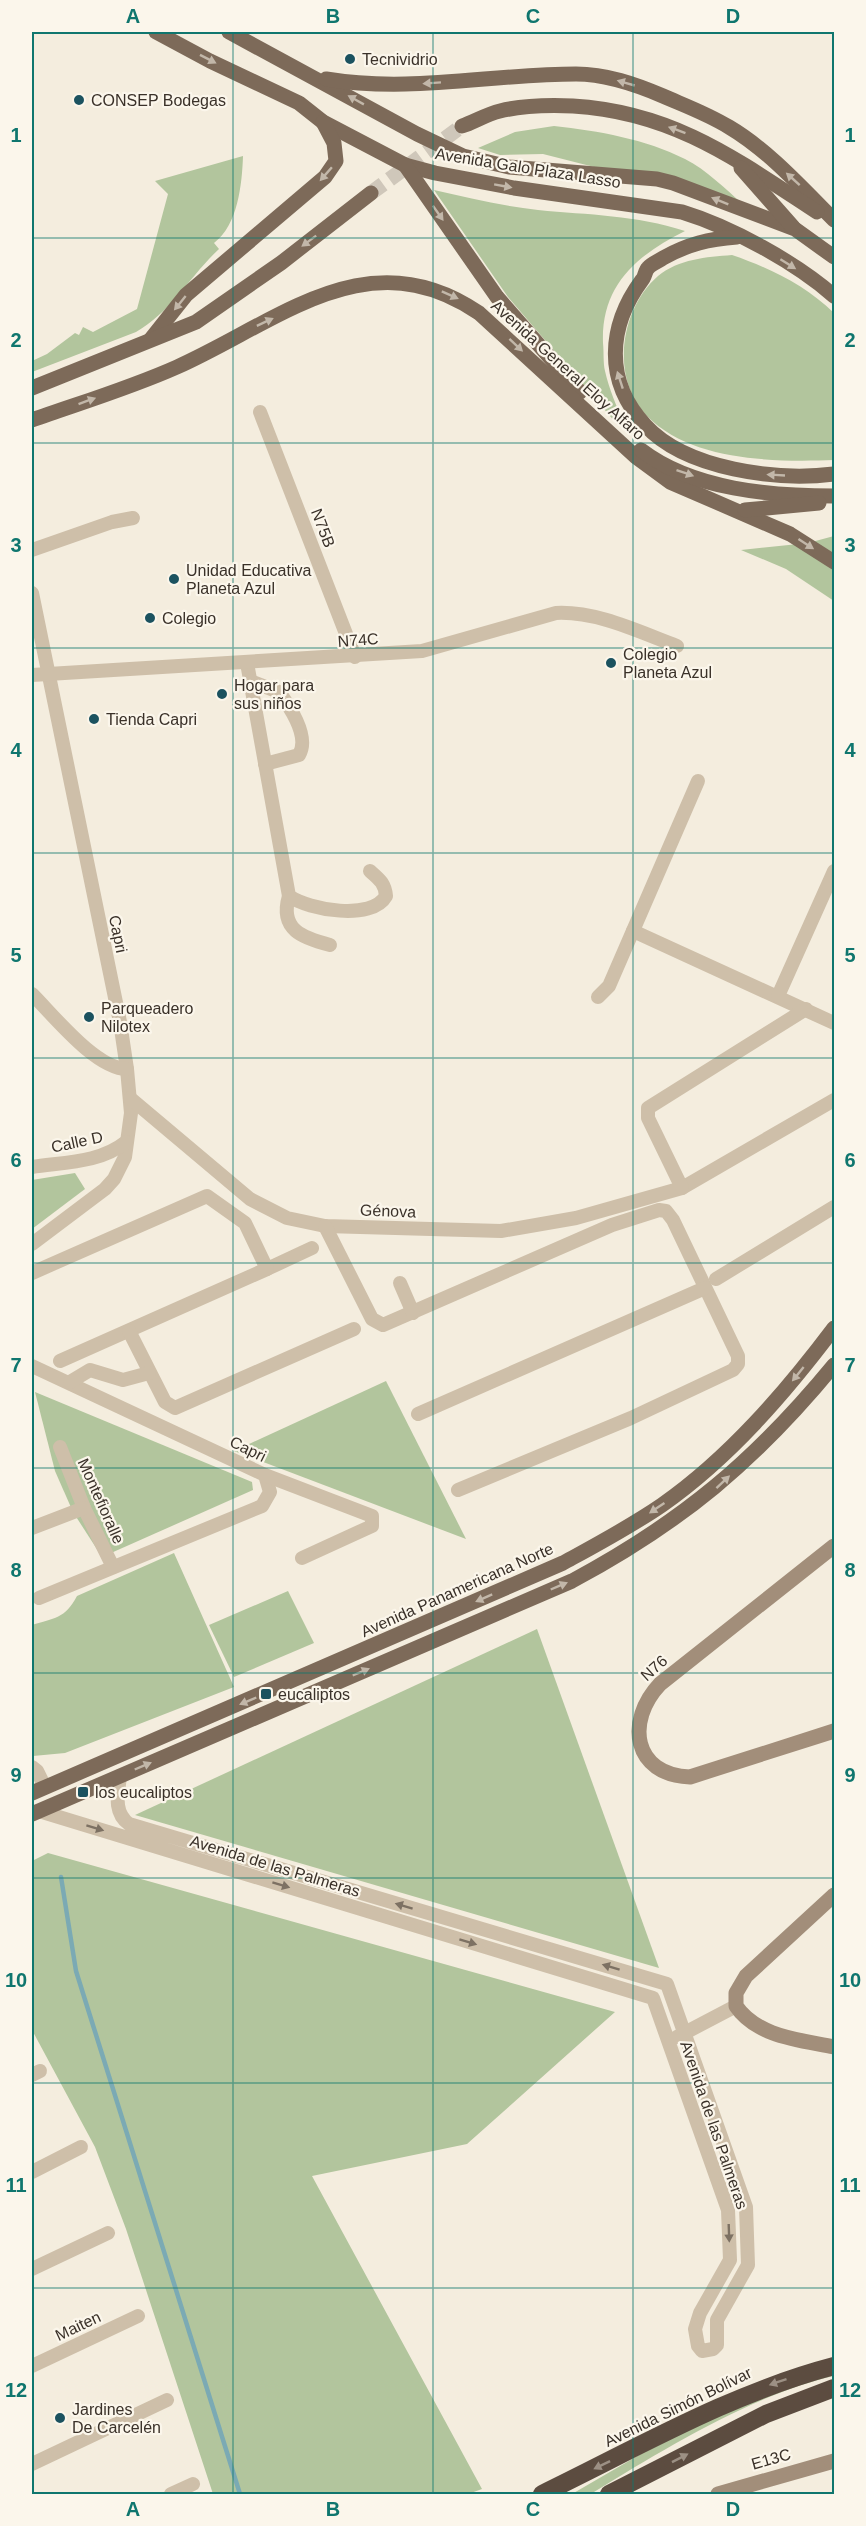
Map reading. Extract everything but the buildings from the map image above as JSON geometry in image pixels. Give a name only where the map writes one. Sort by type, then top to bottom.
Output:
[{"type":"highway","name":"Avenida Simón Bolívar","points":[[542,2494],[729,2402],[775,2384],[834,2366]]},
{"type":"highway","points":[[609,2494],[766,2414],[834,2388]]},
{"type":"main road","name":"Avenida Galo Plaza Lasso","points":[[156,32],[210,61],[299,103],[323,122],[405,165],[514,188],[673,210],[703,218],[764,248],[834,296]]},
{"type":"main road","name":"Avenida Galo Plaza Lasso","points":[[230,32],[417,134],[463,156],[485,163],[579,175],[657,179],[690,189],[795,229],[834,257]]},
{"type":"main road","points":[[314,77],[359,84],[401,86],[575,74],[612,79],[641,87],[731,128],[795,181],[834,222]]},
{"type":"main road","points":[[462,126],[498,111],[519,108],[591,106],[619,110],[686,133],[730,155],[834,222]]},
{"type":"main road","points":[[149,341],[186,295],[325,177],[336,161],[334,143],[323,122]]},
{"type":"main road","points":[[730,155],[795,229]]},
{"type":"main road","points":[[405,165],[496,297],[537,347],[610,424],[644,452],[676,470],[735,489],[772,495],[834,498]]},
{"type":"main road","points":[[32,388],[196,322],[216,310],[371,193]]},
{"type":"main road","points":[[738,237],[708,239],[682,248],[648,267],[644,278],[625,306],[614,341],[616,367],[621,387],[646,427],[686,453],[758,474],[834,474]]},
{"type":"main road","name":"Avenida General Eloy Alfaro","points":[[32,420],[178,367],[235,336],[341,288],[380,281],[401,282],[434,288],[459,299],[497,328],[636,457],[670,482],[790,534],[834,562]]},
{"type":"main road","points":[[739,510],[767,510],[834,498]]},
{"type":"main road","name":"Avenida Panamericana Norte","points":[[38,1790],[563,1563],[619,1532],[662,1505],[700,1475],[745,1433],[784,1391],[834,1328]]},
{"type":"main road","points":[[35,1812],[572,1581],[630,1550],[712,1492],[800,1406],[834,1365]]},
{"type":"street","name":"N75B","points":[[260,412],[355,657]]},
{"type":"street","points":[[32,550],[112,522],[133,518]]},
{"type":"street","name":"Capri","points":[[32,593],[120,1022],[131,1113],[122,1166],[105,1189],[32,1244]]},
{"type":"street","name":"N74C","points":[[32,675],[355,657],[422,651],[556,613],[569,612],[587,615],[677,646]]},
{"type":"street","points":[[247,663],[289,896],[286,915],[296,932],[308,939],[330,945]]},
{"type":"street","points":[[250,681],[279,692],[301,734],[303,744],[299,755],[265,764]]},
{"type":"street","points":[[598,997],[609,986],[698,781]]},
{"type":"street","points":[[289,896],[311,907],[363,910],[375,908],[386,896],[386,888],[382,881],[370,871]]},
{"type":"street","points":[[778,996],[834,871]]},
{"type":"street","points":[[633,931],[834,1023]]},
{"type":"street","points":[[32,994],[97,1058],[111,1067],[127,1069]]},
{"type":"street","points":[[682,1188],[648,1118],[648,1108],[806,1009]]},
{"type":"street","name":"Génova","points":[[130,1098],[250,1199],[287,1218],[325,1226],[501,1231],[576,1218],[682,1188],[834,1100]]},
{"type":"street","name":"Calle D","points":[[32,1167],[99,1157],[126,1142]]},
{"type":"street","points":[[32,1273],[207,1196],[245,1223],[267,1269]]},
{"type":"street","points":[[418,1414],[710,1283],[834,1207]]},
{"type":"street","points":[[325,1226],[375,1322],[388,1324],[612,1225],[659,1210],[666,1211],[673,1220],[710,1283],[738,1356],[738,1364],[733,1370],[631,1418],[458,1490]]},
{"type":"street","points":[[60,1361],[312,1248]]},
{"type":"street","points":[[400,1283],[413,1313]]},
{"type":"street","points":[[129,1331],[167,1405],[176,1408],[354,1329]]},
{"type":"street","name":"Capri","points":[[32,1366],[265,1475],[270,1492],[262,1506],[39,1598]]},
{"type":"street","points":[[70,1382],[90,1370],[123,1380],[149,1373]]},
{"type":"street","name":"Montefioralle","points":[[60,1447],[84,1508],[113,1567]]},
{"type":"street","points":[[265,1475],[372,1516],[372,1526],[302,1558]]},
{"type":"street","points":[[32,1528],[84,1508]]},
{"type":"street","name":"N76","points":[[834,1546],[660,1684],[644,1705],[637,1731],[641,1746],[650,1760],[664,1772],[676,1777],[690,1777],[834,1731]]},
{"type":"street","points":[[32,1767],[37,1771],[38,1790]]},
{"type":"street","name":"Avenida de las Palmeras","points":[[35,1812],[653,1998],[728,2210],[730,2260],[700,2313],[695,2329],[698,2346],[702,2351],[713,2349],[717,2345],[717,2320],[748,2265],[746,2207],[667,1984],[129,1824],[118,1810],[120,1776]]},
{"type":"street","points":[[834,1895],[746,1976],[736,1993],[736,2006],[750,2022],[765,2030],[834,2047]]},
{"type":"street","points":[[668,2041],[736,2006]]},
{"type":"street","points":[[32,2172],[81,2147]]},
{"type":"street","points":[[32,2269],[108,2233]]},
{"type":"street","name":"Maiten","points":[[32,2366],[138,2316]]},
{"type":"street","points":[[32,2464],[167,2400]]},
{"type":"street","name":"E13C","points":[[723,2494],[759,2488],[834,2461]]},
{"type":"street","points":[[171,2494],[193,2484]]},
{"type":"green space","points":[[554,126],[621,137],[670,152],[701,169],[744,205],[543,154],[500,155],[478,148],[515,132]]},
{"type":"green space","points":[[243,156],[240,191],[233,215],[229,226],[214,243],[219,249],[170,304],[136,332],[32,372],[32,361],[47,354],[75,333],[79,335],[83,327],[93,332],[137,309],[168,194],[155,181]]},
{"type":"green space","points":[[434,190],[512,206],[630,219],[685,231],[652,250],[637,262],[615,288],[608,304],[604,323],[604,368],[624,424],[616,423],[508,297]]},
{"type":"green space","points":[[732,255],[786,278],[811,294],[834,313],[834,460],[761,459],[711,451],[687,443],[666,431],[647,416],[635,401],[624,364],[624,344],[635,307],[645,290],[666,270],[684,262]]},
{"type":"green space","points":[[834,536],[834,601],[786,569],[741,550],[808,543]]},
{"type":"green space","points":[[75,1173],[85,1189],[32,1229],[32,1180]]},
{"type":"green space","points":[[386,1381],[466,1539],[234,1451]]},
{"type":"green space","points":[[35,1392],[252,1482],[253,1490],[102,1557],[73,1512],[55,1471]]},
{"type":"green space","points":[[174,1553],[234,1687],[65,1753],[33,1756],[32,1625],[53,1619],[63,1613],[73,1604],[77,1596]]},
{"type":"green space","points":[[288,1591],[314,1643],[234,1677],[209,1625]]},
{"type":"green space","points":[[537,1629],[659,1968],[135,1815]]},
{"type":"green space","points":[[48,1853],[615,2012],[467,2144],[312,2176],[482,2489],[468,2494],[213,2494],[126,2229],[95,2147],[32,2030],[32,1861]]},
{"type":"green space","points":[[834,2369],[834,2376],[804,2384],[741,2409],[680,2441],[594,2492],[572,2494],[646,2451],[715,2415]]},
{"type":"waterway","points":[[61,1877],[76,1971],[240,2494]]},
{"type":"tunnel","points":[[371,193],[462,126]]},
{"type":"place","name":"Tecnividrio","points":[[350,59]]},
{"type":"place","name":"CONSEP Bodegas","points":[[79,100]]},
{"type":"place","name":"Unidad Educativa Planeta Azul","points":[[174,579]]},
{"type":"place","name":"Colegio","points":[[150,618]]},
{"type":"place","name":"Colegio Planeta Azul","points":[[611,663]]},
{"type":"place","name":"Hogar para sus niños","points":[[222,694]]},
{"type":"place","name":"Tienda Capri","points":[[94,719]]},
{"type":"place","name":"Parqueadero Nilotex","points":[[89,1017]]},
{"type":"place","name":"eucaliptos","points":[[266,1694]]},
{"type":"place","name":"los eucaliptos","points":[[83,1792]]},
{"type":"place","name":"Jardines De Carcelén","points":[[60,2418]]}]
